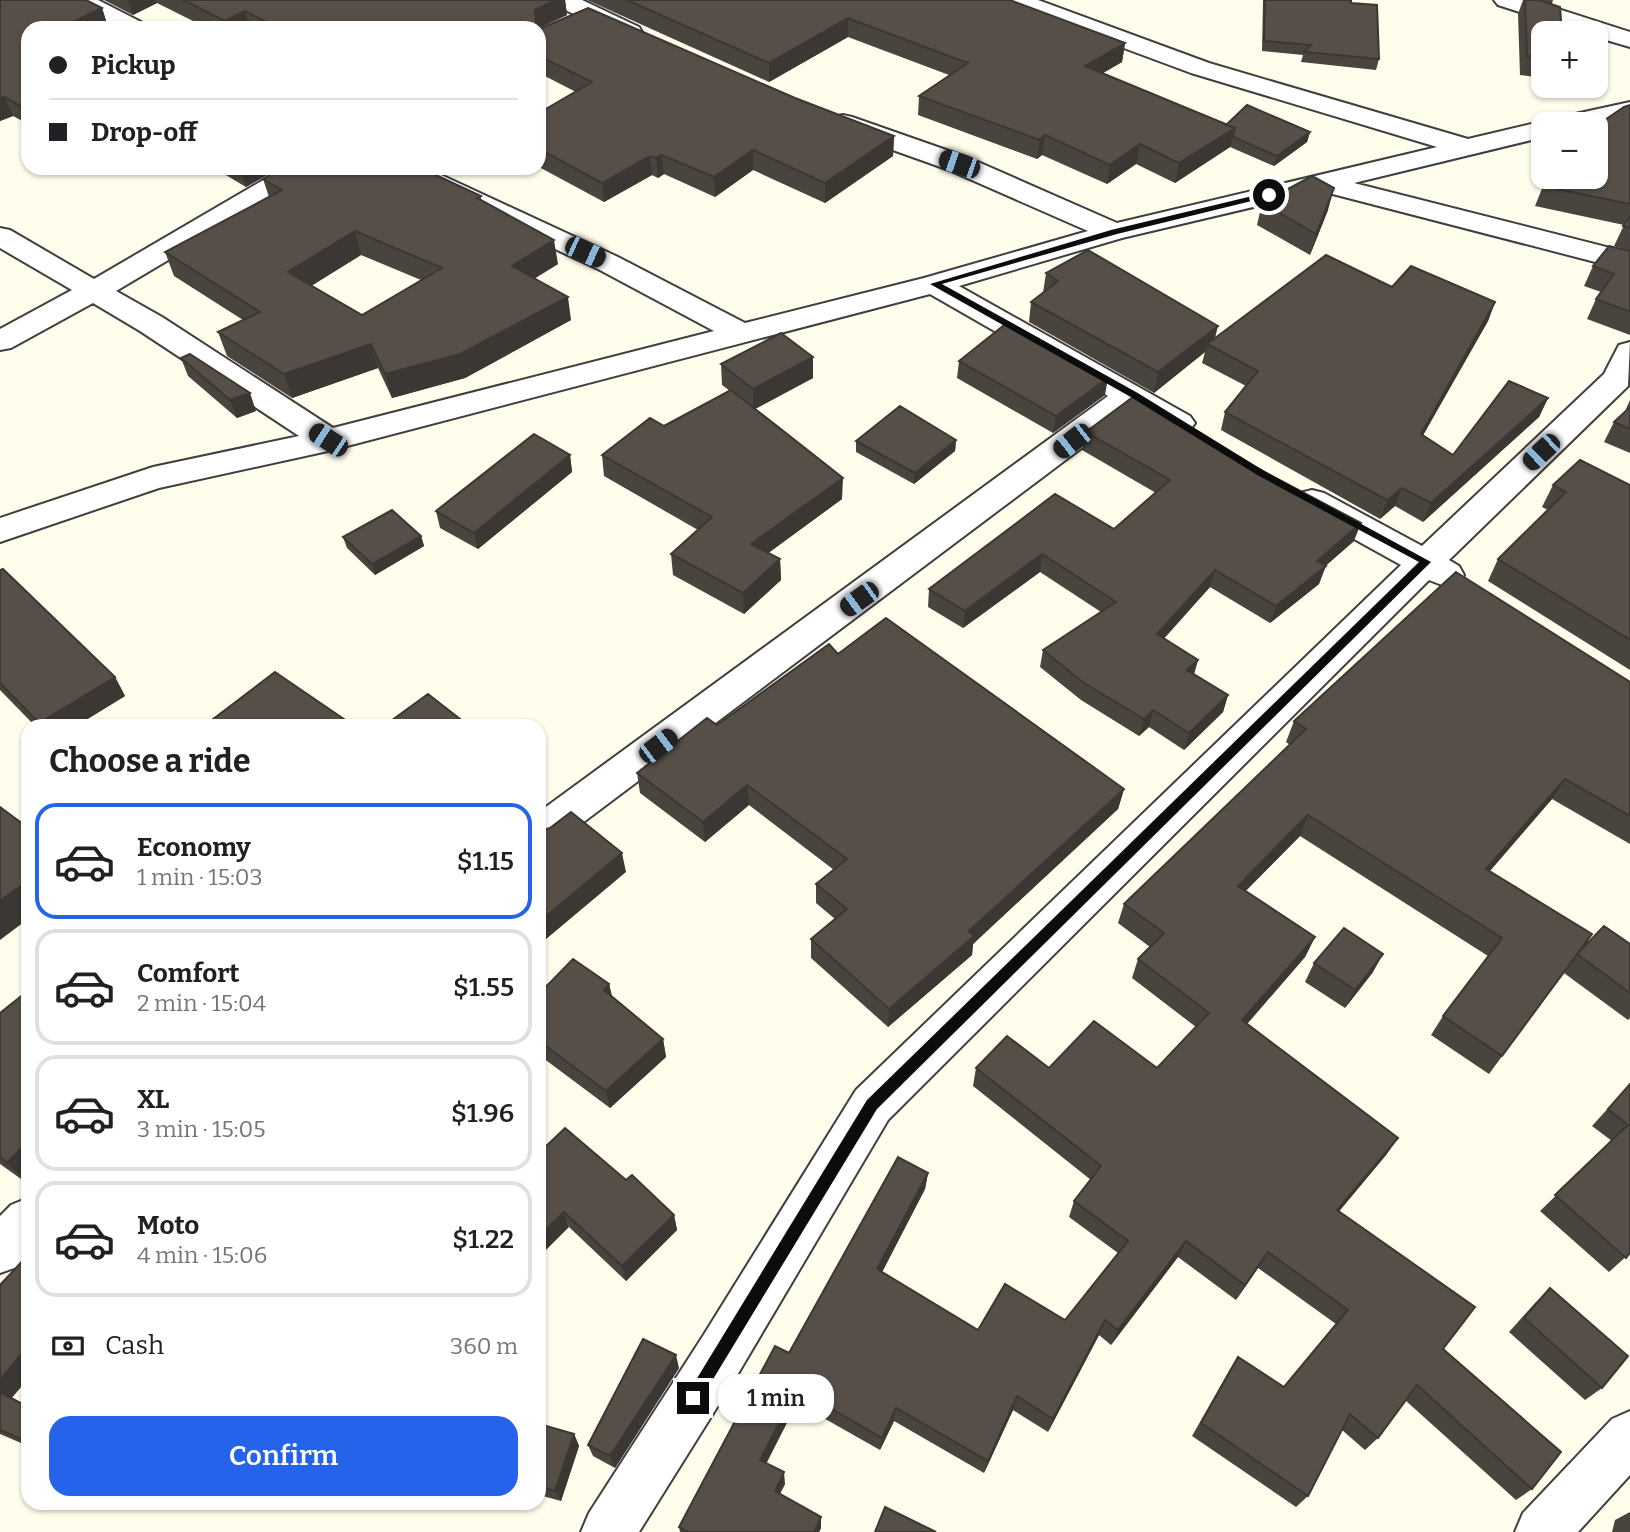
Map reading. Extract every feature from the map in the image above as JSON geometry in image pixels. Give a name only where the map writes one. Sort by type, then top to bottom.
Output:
[{"type":"street","points":[[80,0],[120,21]]},
{"type":"street","points":[[1016,0],[1200,68],[1357,112],[1466,147]]},
{"type":"street","points":[[1506,0],[1630,40]]},
{"type":"street","points":[[574,13],[653,42]]},
{"type":"street","points":[[1608,115],[1630,110]]},
{"type":"street","points":[[818,114],[959,164],[1114,232]]},
{"type":"street","points":[[0,530],[153,478],[328,440],[934,284],[1114,232],[1531,133]]},
{"type":"street","points":[[0,341],[93,291],[291,175]]},
{"type":"street","points":[[419,175],[608,263],[742,334]]},
{"type":"street","points":[[1321,182],[1400,205],[1630,262]]},
{"type":"street","points":[[0,236],[163,331],[328,440]]},
{"type":"street","points":[[934,284],[1132,394],[1203,438]]},
{"type":"street","points":[[608,1532],[721,1354],[872,1105],[1426,562],[1618,379],[1630,352]]},
{"type":"street","points":[[546,829],[769,663],[971,518],[1132,394]]},
{"type":"street","points":[[1285,486],[1426,562],[1472,590]]},
{"type":"street","points":[[0,1250],[21,1228]]},
{"type":"street","points":[[1542,1532],[1630,1437]]},
{"type":"building","points":[[0,0],[86,0],[102,8],[75,21],[21,21],[21,106],[4,97],[0,99]]},
{"type":"building","points":[[183,0],[556,0],[535,10],[536,21],[264,21],[245,11],[225,21]]},
{"type":"building","points":[[627,0],[1010,0],[1125,43],[1085,66],[1235,128],[1179,163],[1140,144],[1110,165],[1045,135],[1040,140],[919,96],[968,63],[848,18],[769,63]]},
{"type":"building","points":[[1265,0],[1351,0],[1351,3],[1377,5],[1379,59],[1304,52],[1311,45],[1264,41]]},
{"type":"building","points":[[1525,0],[1539,0],[1560,7],[1561,21],[1531,21],[1531,56],[1527,56]]},
{"type":"building","points":[[588,8],[795,98],[894,136],[825,183],[753,150],[714,177],[662,155],[656,158],[650,156],[602,183],[546,153],[546,109],[592,82],[546,59],[546,26]]},
{"type":"building","points":[[1247,105],[1310,132],[1277,156],[1233,137],[1235,128],[1226,125]]},
{"type":"building","points":[[1630,105],[1630,204],[1558,189],[1608,189],[1608,118]]},
{"type":"building","points":[[270,175],[436,175],[481,196],[477,198],[554,240],[512,266],[568,297],[460,354],[385,374],[371,344],[284,374],[218,332],[260,312],[165,252],[282,190],[263,179]],"holes":[[[355,231],[442,268],[362,315],[288,272]]]},
{"type":"building","points":[[1312,176],[1334,188],[1316,234],[1262,203]]},
{"type":"building","points":[[1630,217],[1630,228],[1623,226]]},
{"type":"building","points":[[1609,246],[1630,251],[1630,312],[1596,299],[1614,274],[1593,266]]},
{"type":"building","points":[[1088,250],[1218,326],[1158,372],[1031,302],[1058,281],[1046,273]]},
{"type":"building","points":[[1326,255],[1392,287],[1411,266],[1495,302],[1421,434],[1453,455],[1509,381],[1548,398],[1431,503],[1402,488],[1387,500],[1225,412],[1258,371],[1207,344]]},
{"type":"building","points":[[1008,322],[1108,378],[1056,416],[959,361]]},
{"type":"building","points":[[781,333],[813,357],[753,389],[721,364]]},
{"type":"building","points":[[190,354],[250,393],[230,400],[181,358]]},
{"type":"building","points":[[731,390],[843,478],[751,544],[780,559],[743,593],[671,554],[712,517],[602,455],[650,418],[664,426]]},
{"type":"building","points":[[1137,394],[1255,467],[1361,523],[1317,561],[1326,566],[1276,606],[1215,570],[1157,634],[1198,660],[1187,670],[1228,695],[1189,733],[1153,710],[1144,719],[1084,683],[1043,650],[1116,602],[1042,554],[965,611],[929,589],[1055,494],[1114,529],[1170,480],[1086,432]]},
{"type":"building","points":[[900,406],[956,440],[915,473],[856,441]]},
{"type":"building","points":[[1630,407],[1630,429],[1614,422]]},
{"type":"building","points":[[534,434],[570,455],[474,533],[436,511]]},
{"type":"building","points":[[1580,460],[1630,485],[1630,640],[1498,559],[1566,492],[1553,485]]},
{"type":"building","points":[[392,510],[421,536],[372,564],[343,537]]},
{"type":"building","points":[[3,569],[115,677],[46,719],[35,719],[0,683],[0,570]]},
{"type":"building","points":[[1456,572],[1630,682],[1630,816],[1565,779],[1486,869],[1592,934],[1502,1056],[1443,1016],[1502,938],[1308,815],[1238,886],[1315,937],[1242,1020],[1398,1138],[1337,1210],[1475,1307],[1443,1349],[1561,1452],[1532,1489],[1417,1385],[1378,1438],[1350,1414],[1308,1496],[1201,1423],[1238,1357],[1284,1387],[1348,1310],[1268,1252],[1245,1285],[1186,1241],[1118,1330],[1105,1320],[1053,1419],[1017,1396],[988,1461],[896,1408],[882,1438],[797,1389],[760,1460],[784,1472],[775,1491],[821,1517],[814,1532],[688,1532],[679,1527],[775,1346],[789,1353],[898,1157],[928,1173],[877,1269],[978,1330],[1005,1284],[1065,1320],[1128,1241],[1074,1201],[1101,1166],[976,1068],[1007,1036],[1049,1068],[1094,1021],[1157,1068],[1209,1013],[1138,959],[1164,933],[1124,904],[1306,729],[1294,721]]},
{"type":"building","points":[[886,618],[1124,789],[969,931],[974,936],[889,1009],[811,939],[847,909],[816,884],[847,859],[747,785],[703,822],[637,773],[707,718],[717,725],[829,644],[838,654]]},
{"type":"building","points":[[275,672],[344,719],[213,719]]},
{"type":"building","points":[[428,694],[460,719],[394,719]]},
{"type":"building","points":[[0,807],[21,823],[21,886],[0,901]]},
{"type":"building","points":[[571,812],[622,853],[546,916],[546,829]]},
{"type":"building","points":[[1604,926],[1630,944],[1630,993],[1577,954]]},
{"type":"building","points":[[1344,928],[1383,954],[1355,990],[1314,963]]},
{"type":"building","points":[[573,959],[609,984],[604,990],[663,1039],[606,1091],[546,1046],[546,987]]},
{"type":"building","points":[[21,996],[21,1148],[7,1163],[0,1157],[0,1013]]},
{"type":"building","points":[[1630,1084],[1630,1253],[1626,1258],[1555,1195],[1628,1125],[1608,1109]]},
{"type":"building","points":[[565,1128],[626,1180],[632,1175],[674,1215],[622,1266],[564,1212],[546,1229],[546,1146]]},
{"type":"building","points":[[21,1262],[21,1354],[0,1380],[0,1285]]},
{"type":"building","points":[[1550,1288],[1628,1356],[1602,1388],[1524,1318]]},
{"type":"building","points":[[643,1339],[676,1355],[610,1456],[588,1445]]},
{"type":"building","points":[[0,1392],[21,1403],[21,1439],[0,1430]]},
{"type":"building","points":[[546,1426],[574,1434],[555,1491],[546,1488]]},
{"type":"building","points":[[885,1507],[936,1532],[875,1532]]},
{"type":"route","points":[[693,1398],[872,1105],[1426,562],[1263,474],[1132,394],[934,284],[1114,232],[1269,195]]}]
